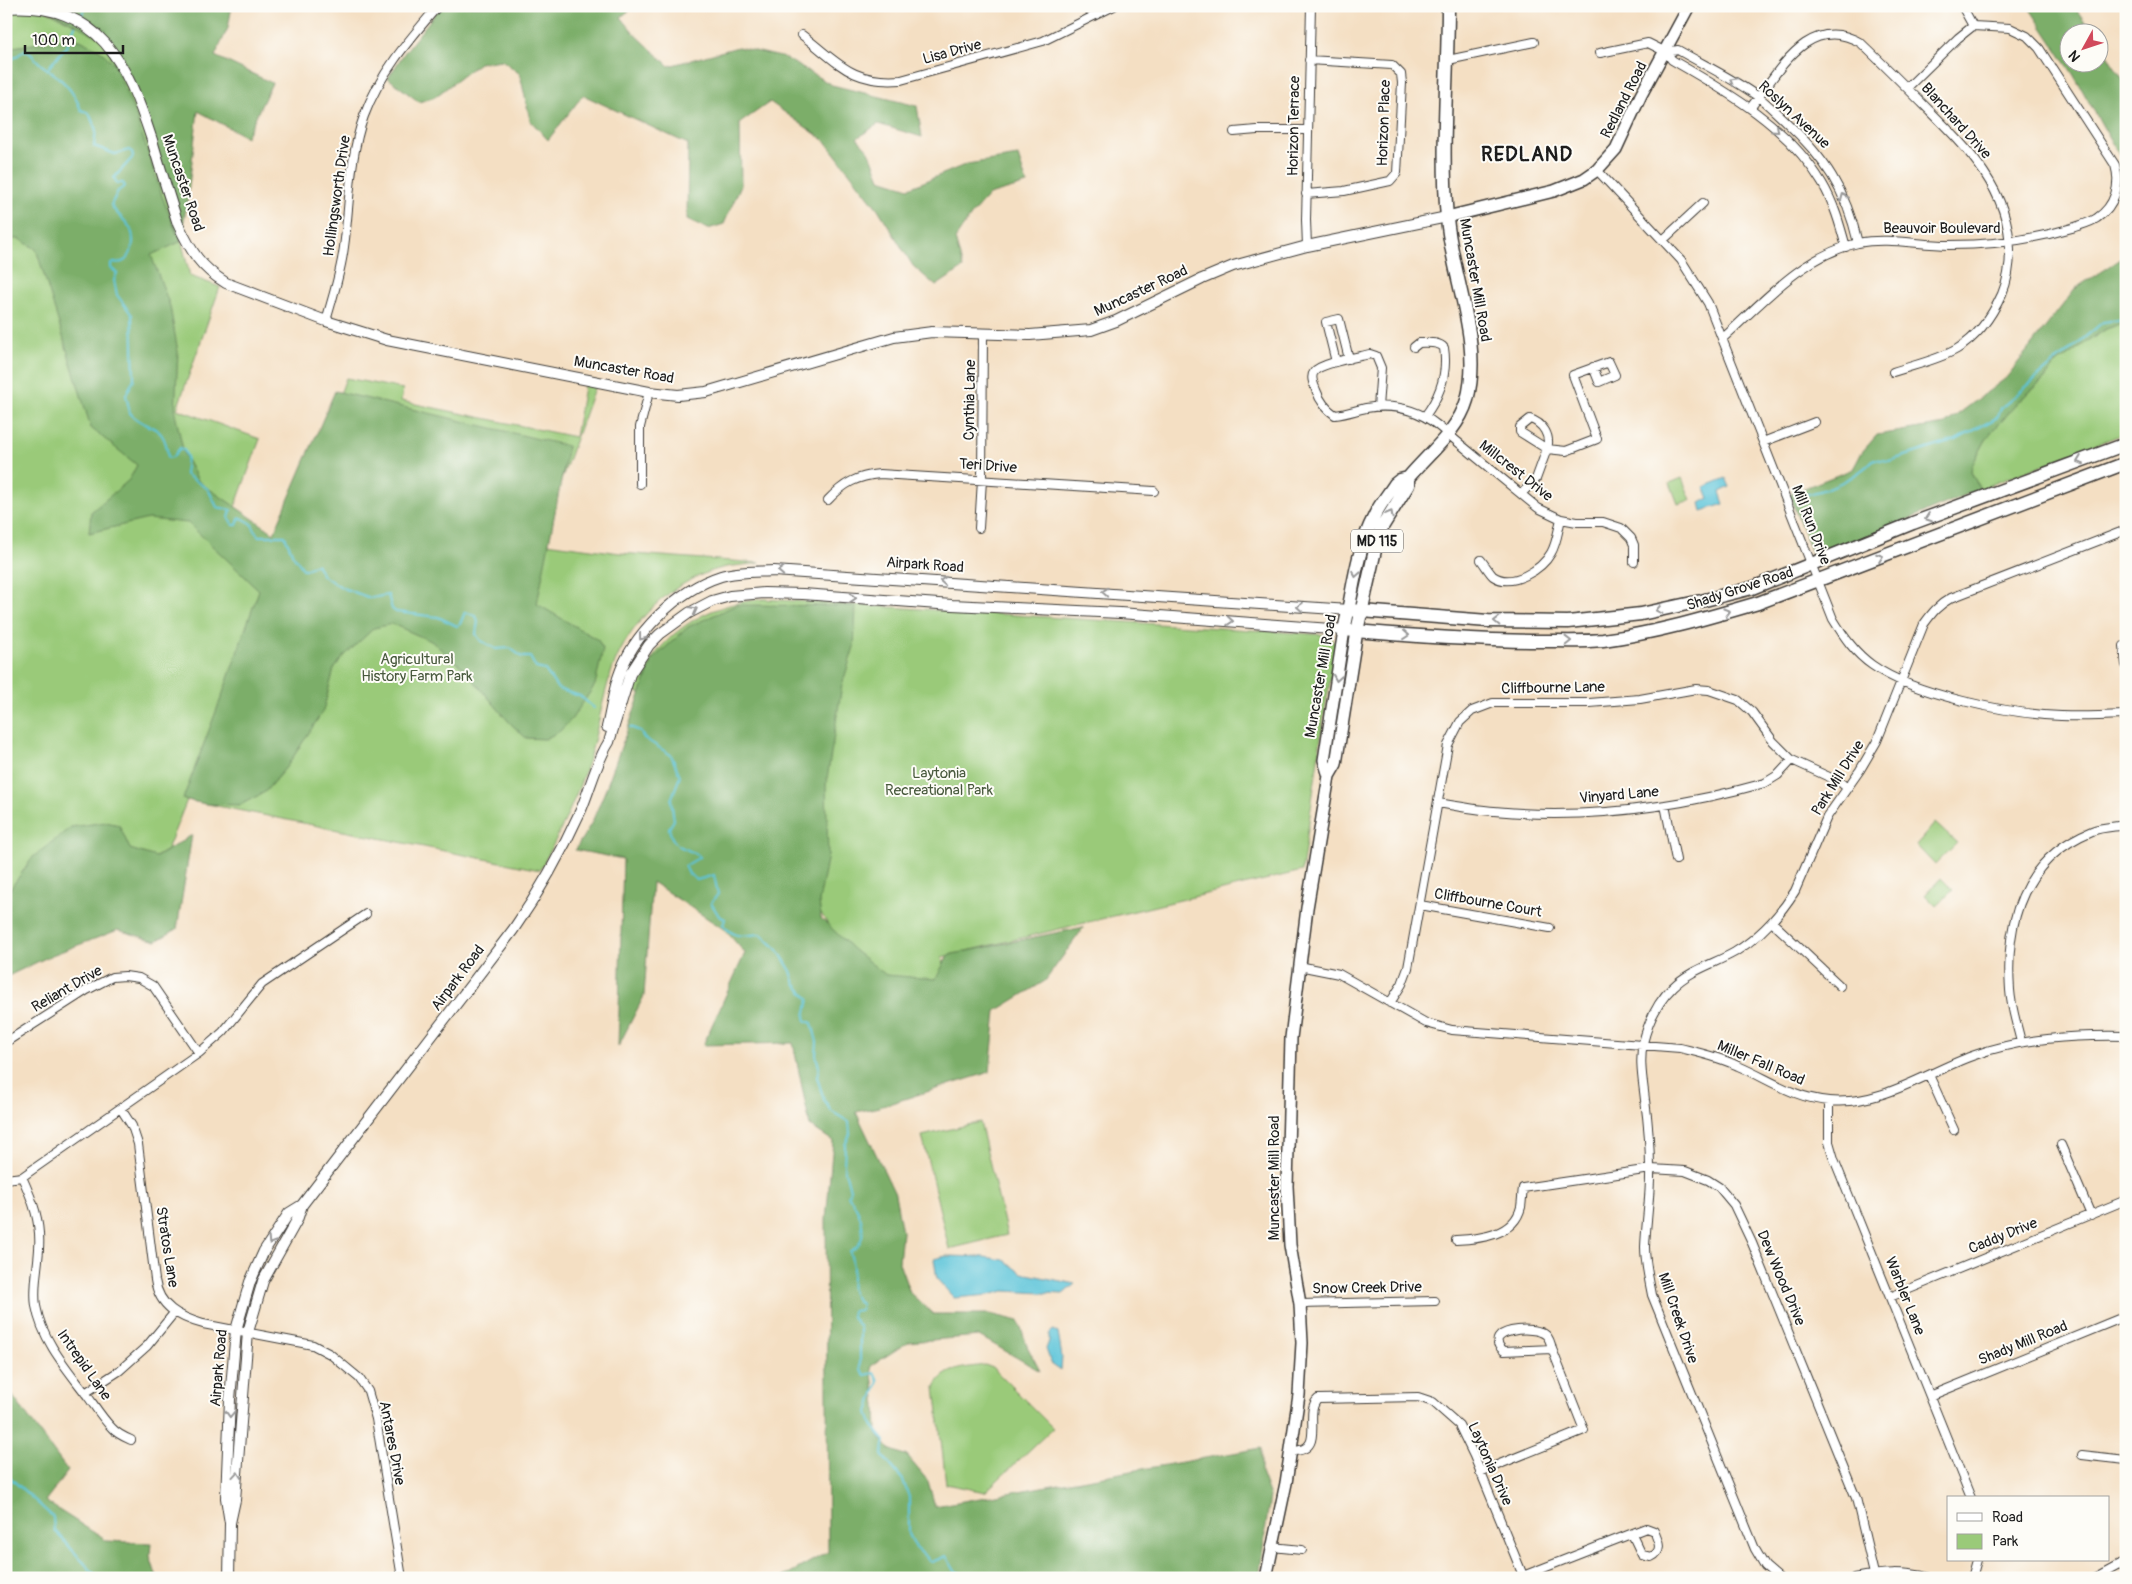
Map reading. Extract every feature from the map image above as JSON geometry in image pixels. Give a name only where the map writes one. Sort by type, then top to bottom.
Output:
[{"type":"main road","name":"Muncaster Mill Road","points":[[1266,1578],[1291,1451],[1299,1395],[1302,1343],[1300,1304],[1290,1245],[1287,1186],[1291,1038],[1299,966],[1329,776],[1336,764],[1351,630],[1349,610],[1360,553],[1373,518],[1395,484],[1400,480],[1408,478],[1448,434],[1460,416],[1466,402],[1471,380],[1470,335],[1453,263],[1447,217],[1445,158],[1448,6]]},
{"type":"main road","name":"Redland Road","points":[[1447,217],[1543,195],[1584,179],[1597,170],[1616,149],[1641,95],[1666,52],[1689,6]]},
{"type":"main road","name":"Shady Grove Road","points":[[1349,610],[1488,621],[1568,622],[1641,614],[1752,588],[1913,523],[2126,444]]},
{"type":"main road","name":"Shady Grove Road","points":[[1351,630],[1458,640],[1600,640],[1636,635],[1702,620],[1758,603],[2126,463]]},
{"type":"main road","name":"Muncaster Mill Road","points":[[1351,630],[1362,611],[1377,540],[1382,527],[1408,485],[1408,478]]},
{"type":"street","name":"Hollingsworth Drive","points":[[326,321],[344,250],[354,153],[363,118],[382,76],[401,49],[438,6]]},
{"type":"street","name":"Lisa Drive","points":[[802,35],[819,47],[833,62],[851,72],[871,80],[901,80],[1043,41],[1114,6]]},
{"type":"street","name":"Horizon Terrace","points":[[1307,246],[1306,194],[1310,6]]},
{"type":"street","points":[[1907,88],[1958,38],[1973,26],[1962,6]]},
{"type":"street","name":"Muncaster Road","points":[[6,8],[42,9],[68,16],[84,24],[112,51],[125,70],[146,122],[178,224],[195,256],[211,274],[226,283],[326,321],[387,340],[649,392],[678,395],[706,392],[894,337],[932,332],[1030,335],[1091,330],[1116,321],[1233,266],[1307,246],[1447,217]]},
{"type":"street","name":"Beauvoir Boulevard","points":[[1723,338],[1790,278],[1824,256],[1846,247],[1858,243],[1884,241],[1948,245],[2010,242],[2056,232],[2097,218],[2109,207],[2116,193],[2118,174],[2115,165],[2039,48],[2027,36],[2010,28],[1973,26]]},
{"type":"street","name":"Blanchard Drive","points":[[1751,107],[1800,47],[1810,39],[1822,35],[1850,36],[1861,43],[1957,139],[1987,176],[2004,211],[2010,242],[2010,266],[2005,287],[1996,308],[1982,329],[1971,339],[1948,353],[1893,372]]},
{"type":"street","points":[[1448,60],[1534,42]]},
{"type":"street","name":"Roslyn Avenue","points":[[1600,52],[1648,42],[1666,52],[1672,60],[1731,93],[1751,107],[1789,142],[1822,182],[1833,204],[1846,247]]},
{"type":"street","name":"Roslyn Avenue","points":[[1666,52],[1678,50],[1759,97],[1807,142],[1832,174],[1851,214],[1858,243]]},
{"type":"street","name":"Horizon Place","points":[[1306,194],[1344,191],[1390,181],[1397,172],[1402,83],[1401,74],[1392,66],[1309,60]]},
{"type":"street","points":[[1234,132],[1308,130]]},
{"type":"street","name":"Mill Run Drive","points":[[1597,170],[1681,260],[1697,284],[1723,338],[1833,620],[1846,639],[1871,664],[1900,681],[1936,693],[1999,708],[2060,716],[2126,716]]},
{"type":"street","points":[[1663,240],[1703,203]]},
{"type":"street","points":[[1336,362],[1326,322],[1339,319],[1349,359]]},
{"type":"street","name":"Cynthia Lane","points":[[979,528],[982,480],[983,333]]},
{"type":"street","points":[[1414,347],[1419,343],[1436,343],[1444,348],[1444,371],[1441,388],[1436,402],[1425,416]]},
{"type":"street","points":[[1370,354],[1376,356],[1379,360],[1381,368],[1378,406],[1335,415],[1328,410],[1319,397],[1312,377],[1314,371],[1321,366],[1349,359],[1370,354]]},
{"type":"street","points":[[1521,494],[1536,479],[1547,449],[1566,451],[1597,438],[1572,375],[1593,367]]},
{"type":"street","points":[[640,484],[640,427],[649,392]]},
{"type":"street","name":"Millcrest Drive","points":[[1378,406],[1408,408],[1425,416],[1538,508],[1561,519],[1577,522],[1603,522],[1621,528],[1631,538],[1634,545],[1634,562]]},
{"type":"street","points":[[1763,442],[1815,422]]},
{"type":"street","name":"Teri Drive","points":[[828,500],[840,486],[868,475],[880,474],[1154,491]]},
{"type":"street","points":[[1481,560],[1493,576],[1500,578],[1512,579],[1537,569],[1551,553],[1561,519]]},
{"type":"street","name":"Park Mill Drive","points":[[1643,1045],[1648,1025],[1656,1009],[1674,986],[1693,972],[1735,952],[1772,922],[1796,891],[1827,817],[1860,770],[1877,741],[1924,624],[1940,604],[2126,530]]},
{"type":"street","name":"Airpark Road","points":[[605,749],[604,741],[617,679],[630,652],[658,616],[673,601],[704,584],[732,574],[774,571],[1349,610]]},
{"type":"street","name":"Airpark Road","points":[[228,1578],[230,1523],[235,1500],[248,1332],[263,1281],[297,1220],[302,1206],[513,930],[541,890],[563,850],[590,790],[605,749],[610,742],[630,674],[649,645],[660,634],[689,613],[712,601],[730,596],[764,593],[803,594],[952,606],[1120,613],[1351,630]]},
{"type":"street","points":[[2124,646],[2126,665]]},
{"type":"street","name":"Cliffbourne Lane","points":[[1390,1003],[1402,984],[1408,968],[1448,745],[1453,732],[1460,722],[1472,711],[1493,703],[1589,703],[1640,699],[1696,689],[1709,690],[1738,700],[1752,712],[1773,741],[1792,760],[1840,782],[1847,788]]},
{"type":"street","name":"Vinyard Lane","points":[[1438,803],[1495,812],[1549,813],[1586,813],[1665,805],[1765,783],[1778,774],[1792,760]]},
{"type":"street","points":[[1665,805],[1676,860]]},
{"type":"street","points":[[2021,1042],[2010,992],[2009,959],[2014,920],[2024,891],[2046,861],[2070,842],[2094,831],[2126,825]]},
{"type":"street","name":"Cliffbourne Court","points":[[1420,904],[1550,928]]},
{"type":"street","points":[[6,1179],[22,1177],[199,1054],[223,1032],[262,984],[366,914]]},
{"type":"street","points":[[1772,922],[1840,986]]},
{"type":"street","name":"Miller Fall Road","points":[[1299,966],[1339,974],[1426,1023],[1452,1030],[1680,1048],[1717,1057],[1740,1066],[1777,1087],[1802,1096],[1829,1101],[1867,1098],[1973,1056],[2021,1042],[2066,1037],[2126,1036]]},
{"type":"street","name":"Reliant Drive","points":[[6,1042],[87,990],[112,977],[125,976],[139,978],[152,986],[199,1054]]},
{"type":"street","name":"Mill Creek Drive","points":[[1643,1045],[1642,1064],[1650,1169],[1645,1248],[1646,1266],[1652,1296],[1754,1549],[1765,1566],[1778,1578]]},
{"type":"street","points":[[1929,1075],[1954,1130]]},
{"type":"street","name":"Warbler Lane","points":[[1829,1101],[1829,1142],[1834,1159],[1970,1496]]},
{"type":"street","name":"Stratos Lane","points":[[122,1109],[132,1126],[138,1144],[157,1290],[162,1300],[174,1313],[185,1319],[248,1332]]},
{"type":"street","points":[[2061,1145],[2091,1214]]},
{"type":"street","name":"Dew Wood Drive","points":[[1456,1240],[1481,1239],[1493,1236],[1509,1225],[1520,1209],[1523,1188],[1650,1169],[1685,1171],[1708,1180],[1719,1187],[1734,1205],[1752,1243],[1856,1498],[1874,1574]]},
{"type":"street","name":"Intrepid Lane","points":[[22,1177],[36,1207],[40,1248],[35,1287],[36,1305],[48,1341],[112,1429],[131,1440]]},
{"type":"street","name":"Caddy Drive","points":[[1890,1297],[2126,1200]]},
{"type":"street","name":"Airpark Road","points":[[230,1523],[226,1498],[230,1399],[236,1330],[250,1282],[264,1251],[289,1213],[302,1206]]},
{"type":"street","name":"Snow Creek Drive","points":[[1300,1304],[1348,1301],[1435,1301]]},
{"type":"street","points":[[85,1393],[119,1371],[147,1346],[174,1313]]},
{"type":"street","name":"Shady Mill Road","points":[[1930,1396],[2126,1316]]},
{"type":"street","points":[[1480,1472],[1584,1430],[1552,1349],[1545,1333],[1537,1330],[1505,1332],[1500,1336],[1498,1342],[1499,1347],[1504,1351],[1552,1349]]},
{"type":"street","name":"Antares Drive","points":[[248,1332],[313,1345],[330,1354],[346,1366],[359,1378],[368,1391],[376,1419],[402,1578]]},
{"type":"street","name":"Laytonia Drive","points":[[1291,1451],[1300,1452],[1310,1444],[1314,1406],[1318,1399],[1418,1397],[1433,1402],[1458,1425],[1480,1472],[1523,1577]]},
{"type":"street","points":[[2082,1455],[2126,1460]]},
{"type":"street","points":[[1523,1577],[1632,1534]]},
{"type":"street","points":[[1272,1547],[1302,1550]]},
{"type":"street","points":[[2095,1578],[2126,1561]]},
{"type":"street","points":[[1972,1578],[1976,1562]]},
{"type":"street","points":[[1855,1578],[1891,1572],[1909,1573],[1931,1578]]},
{"type":"green space","name":"Agricultural History Farm Park","points":[[37,6],[99,36],[119,56],[177,223],[190,276],[220,287],[177,409],[260,439],[224,537],[277,561],[346,378],[403,389],[401,401],[575,437],[585,381],[596,383],[539,542],[620,553],[760,563],[722,568],[703,574],[686,583],[670,593],[655,606],[630,635],[612,670],[592,748],[579,787],[561,830],[540,870],[187,800],[167,850],[6,948],[6,8]]},
{"type":"green space","points":[[41,6],[232,6],[228,28],[215,56],[272,83],[246,137],[198,111],[187,203],[180,242],[151,255],[170,306],[178,352],[175,413],[184,454],[199,482],[274,533],[335,391],[568,446],[537,604],[598,640],[603,649],[595,685],[571,720],[560,731],[545,739],[526,738],[510,723],[463,668],[431,641],[392,624],[374,628],[343,657],[334,669],[323,711],[288,765],[265,792],[240,805],[205,804],[183,799],[259,590],[188,523],[148,519],[89,533],[91,512],[129,480],[137,465],[91,428],[36,249],[19,239],[6,239],[6,48],[60,40],[80,40],[100,50],[114,64],[136,116],[162,196],[177,234],[146,122],[102,39]]},
{"type":"green space","points":[[441,6],[635,6],[621,17],[634,33],[669,66],[738,47],[785,58],[832,85],[917,106],[922,137],[878,124],[857,138],[869,151],[880,179],[909,188],[967,164],[1018,156],[1027,184],[989,195],[972,214],[955,239],[963,268],[936,286],[913,266],[878,209],[824,140],[770,102],[740,123],[741,185],[724,224],[708,229],[687,219],[688,144],[583,95],[548,140],[530,120],[520,74],[502,60],[479,63],[435,97],[419,102],[388,78],[405,52]]},
{"type":"green space","points":[[2028,6],[2074,6],[2085,22],[2060,22],[2060,54]]},
{"type":"green space","points":[[2110,59],[2126,84],[2126,167],[2072,72],[2110,72]]},
{"type":"green space","points":[[2126,255],[2126,322],[2106,329],[2078,348],[2055,365],[2044,380],[2019,401],[1987,438],[1972,465],[1971,472],[1980,489],[1814,559],[1789,494],[1853,469],[1862,452],[1877,435],[1945,424],[2006,378],[2076,288]]},
{"type":"green space","points":[[2126,322],[2126,433],[1980,489],[1971,472],[1972,465],[1987,438],[2019,401],[2044,380],[2055,365],[2078,348],[2106,329]]},
{"type":"green space","points":[[1682,478],[1691,500],[1678,504],[1670,483]]},
{"type":"green space","name":"Laytonia Recreational Park","points":[[764,599],[1329,635],[1337,646],[1326,703],[1302,871],[942,957],[973,1076],[880,1042],[826,921],[728,775],[688,725],[634,690],[644,670],[656,653],[686,625],[721,607]]},
{"type":"green space","points":[[736,605],[856,606],[854,647],[842,685],[826,785],[828,855],[819,901],[821,918],[854,950],[886,975],[936,979],[948,955],[1084,927],[1045,981],[996,1011],[990,1072],[879,1107],[856,1112],[895,1194],[902,1232],[899,1263],[910,1293],[933,1314],[990,1314],[1019,1321],[1027,1346],[1040,1371],[979,1336],[908,1342],[871,1366],[877,1433],[889,1449],[907,1456],[928,1481],[935,1506],[1261,1448],[1261,1472],[1270,1496],[1259,1578],[781,1578],[828,1552],[826,1220],[833,1141],[810,1126],[793,1043],[703,1045],[745,953],[725,930],[652,882],[644,996],[618,1047],[623,859],[575,850],[592,822],[605,791],[653,659],[688,627]]},
{"type":"green space","points":[[106,822],[119,825],[130,849],[156,857],[192,835],[177,929],[156,941],[118,930],[52,955],[6,977],[6,895],[33,857],[71,827]]},
{"type":"green space","points":[[1935,823],[1957,843],[1935,865],[1916,845]]},
{"type":"green space","points":[[1941,878],[1953,890],[1936,906],[1925,895]]},
{"type":"green space","points":[[980,1122],[1007,1235],[949,1249],[922,1136]]},
{"type":"green space","points":[[985,1365],[993,1368],[1053,1428],[985,1492],[946,1484],[935,1387],[939,1380],[950,1372]]},
{"type":"green space","points":[[6,1387],[68,1471],[45,1501],[107,1541],[151,1543],[150,1556],[157,1578],[6,1578]]},
{"type":"water","points":[[1726,478],[1730,487],[1720,492],[1724,504],[1702,511],[1700,503],[1709,498],[1704,487]]},
{"type":"water","points":[[946,1256],[984,1257],[1004,1260],[1022,1273],[1075,1284],[1063,1294],[1004,1291],[989,1295],[954,1298],[937,1279],[934,1259]]},
{"type":"water","points":[[1053,1330],[1058,1333],[1062,1357],[1061,1370],[1051,1363],[1046,1349],[1049,1334]]},
{"type":"waterway","points":[[79,20],[86,6]]},
{"type":"waterway","points":[[49,67],[66,47],[75,26]]},
{"type":"waterway","points":[[6,64],[25,50],[28,52],[61,80],[70,90],[81,110],[89,113],[96,130],[94,146],[115,154],[129,150],[132,152],[133,157],[114,178],[117,183],[123,183],[125,186],[118,191],[111,205],[131,230],[133,238],[132,248],[126,260],[111,264],[111,268],[117,273],[114,280],[117,295],[132,315],[134,379],[126,395],[130,413],[142,423],[159,432],[166,446],[168,458],[173,457],[180,448],[184,450],[187,457],[185,474],[208,489],[217,507],[231,510],[229,518],[233,525],[237,525],[239,519],[242,518],[251,523],[258,536],[285,536],[293,555],[303,569],[316,564],[323,576],[343,588],[370,598],[388,595],[392,609],[396,612],[438,617],[457,626],[460,624],[465,612],[476,616],[478,621],[476,634],[480,640],[496,649],[510,648],[522,657],[530,657],[536,668],[545,670],[558,689],[580,696],[594,708]]},
{"type":"waterway","points":[[6,86],[9,91],[11,105],[6,105]]},
{"type":"waterway","points":[[1793,487],[1799,496],[1820,491],[1858,473],[1874,459],[1889,461],[1956,440],[1998,417],[2001,408],[2103,322],[2126,319]]},
{"type":"waterway","points":[[630,727],[640,731],[644,738],[671,755],[680,776],[671,800],[674,820],[669,828],[673,841],[680,847],[700,857],[685,866],[689,874],[697,880],[714,875],[718,894],[711,903],[719,916],[725,919],[723,925],[732,933],[741,936],[761,934],[778,950],[791,971],[795,984],[809,999],[805,1016],[806,1021],[812,1023],[817,1042],[816,1055],[819,1067],[817,1077],[824,1100],[831,1111],[849,1122],[850,1134],[845,1145],[844,1167],[850,1190],[848,1196],[861,1218],[862,1225],[862,1238],[858,1245],[850,1252],[853,1266],[852,1292],[862,1305],[860,1310],[853,1311],[852,1317],[860,1327],[860,1369],[865,1375],[874,1373],[878,1381],[868,1412],[872,1425],[885,1441],[882,1455],[903,1480],[909,1497],[909,1534],[916,1548],[932,1562],[946,1556],[955,1571],[971,1578]]},
{"type":"waterway","points":[[6,1474],[53,1517],[54,1530],[98,1578]]},
{"type":"district","name":"REDLAND","points":[[1527,154]]}]
